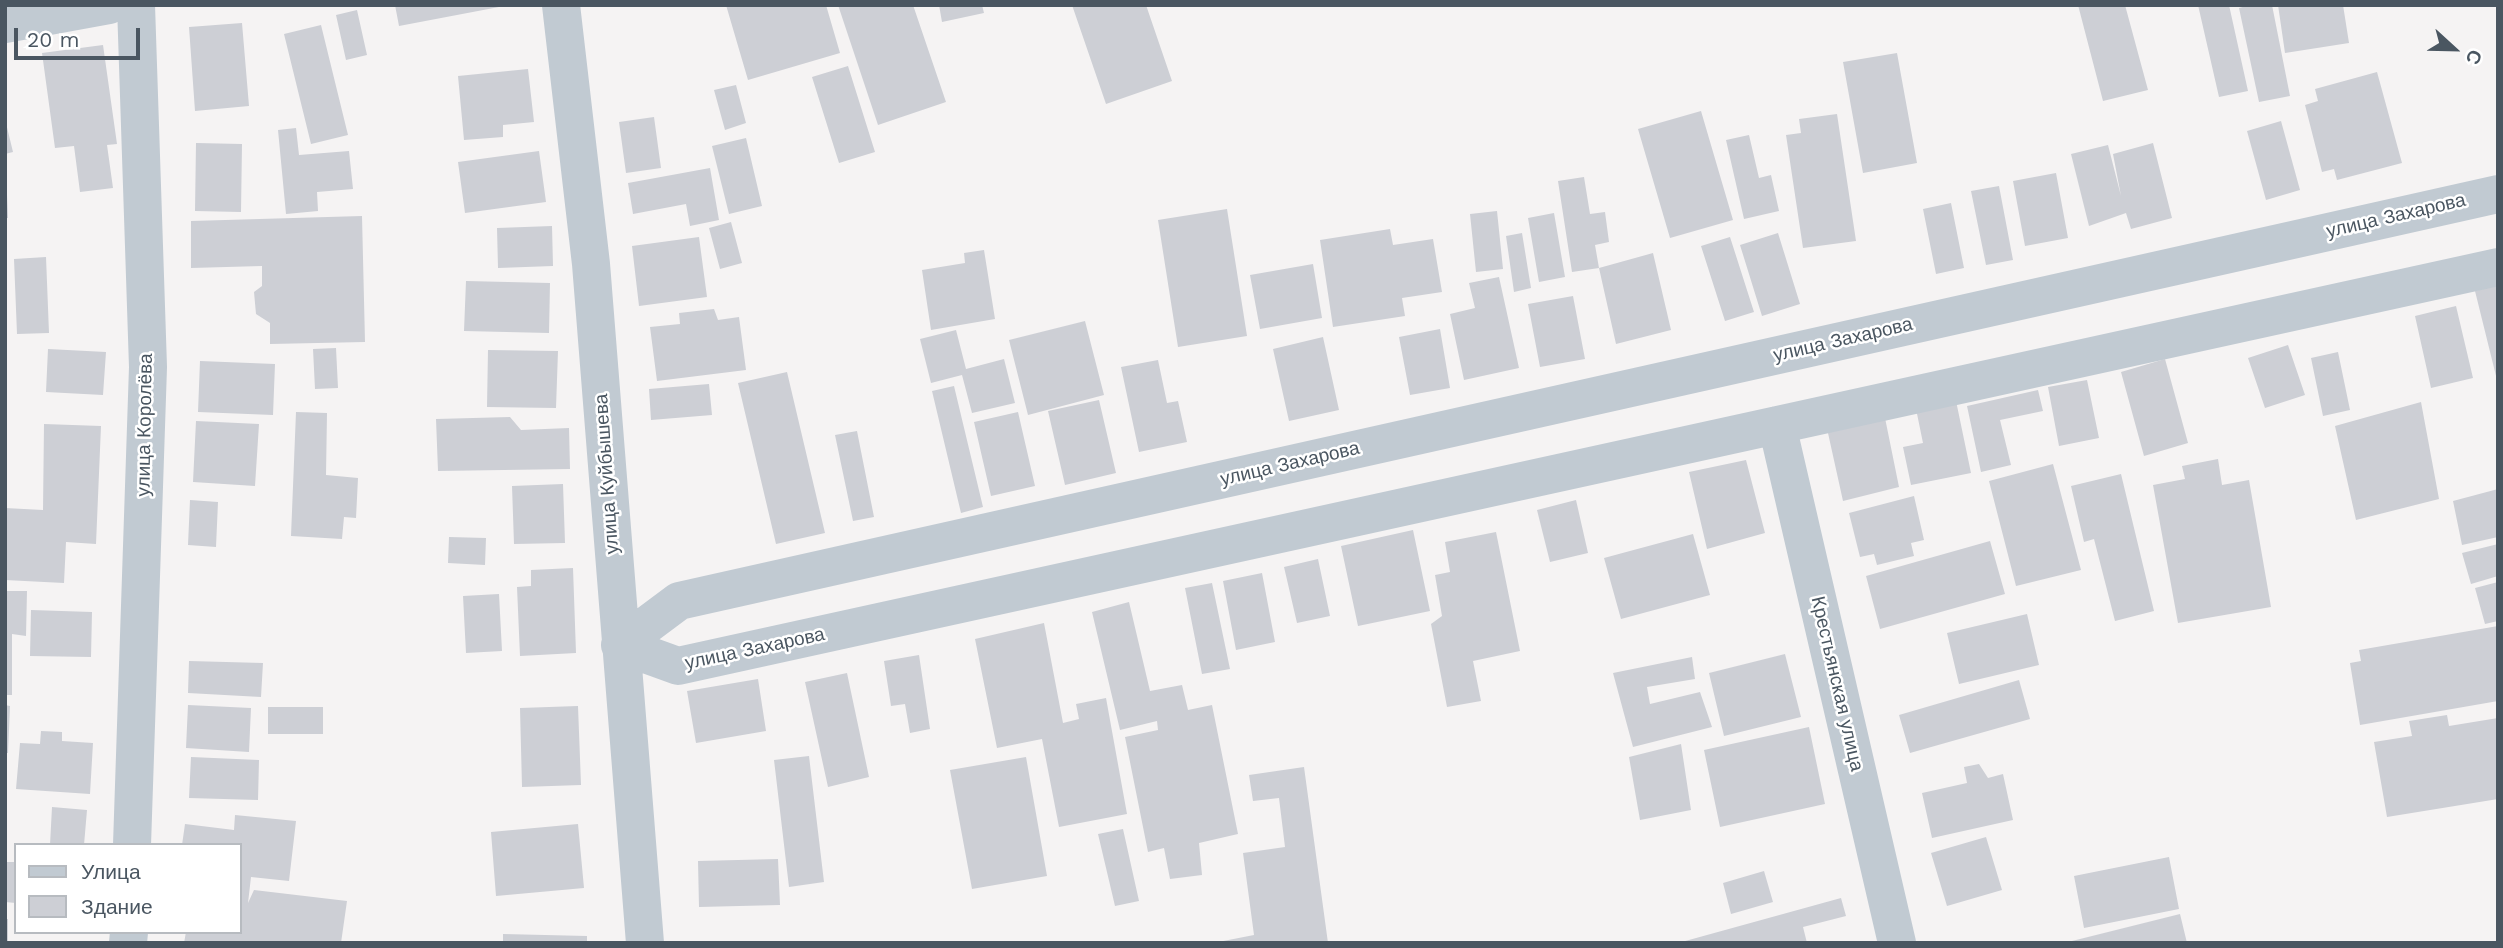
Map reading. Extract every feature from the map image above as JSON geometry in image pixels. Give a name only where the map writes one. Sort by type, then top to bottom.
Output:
[{"type":"street","points":[[5,24],[109,5]]},
{"type":"street","name":"улица Королёва","points":[[132,843],[148,367],[136,5]]},
{"type":"street","name":"улица Куйбышева","points":[[561,5],[590,264],[645,943]]},
{"type":"street","name":"улица Захарова","points":[[620,645],[679,601],[2498,194]]},
{"type":"street","name":"улица Захарова","points":[[620,645],[678,666],[2498,267]]},
{"type":"street","name":"Крестьянская улица","points":[[1777,425],[1897,943]]},
{"type":"building","points":[[395,5],[499,5],[499,7],[399,26]]},
{"type":"building","points":[[726,5],[826,5],[840,53],[748,80]]},
{"type":"building","points":[[838,5],[913,5],[946,102],[878,125]]},
{"type":"building","points":[[939,5],[982,5],[984,13],[942,22]]},
{"type":"building","points":[[1072,5],[1146,5],[1172,81],[1106,104]]},
{"type":"building","points":[[2078,5],[2125,5],[2148,90],[2103,101]]},
{"type":"building","points":[[2198,5],[2229,5],[2248,91],[2219,97]]},
{"type":"building","points":[[2272,5],[2290,96],[2259,102],[2239,8]]},
{"type":"building","points":[[2278,5],[2343,5],[2349,43],[2285,53]]},
{"type":"building","points":[[357,10],[367,55],[346,60],[336,15]]},
{"type":"building","points":[[242,23],[249,106],[195,111],[189,27]]},
{"type":"building","points":[[321,25],[348,135],[311,144],[284,34]]},
{"type":"building","points":[[103,45],[117,144],[107,145],[113,188],[80,192],[74,146],[55,148],[42,53]]},
{"type":"building","points":[[1897,53],[1917,163],[1863,173],[1843,62]]},
{"type":"building","points":[[848,66],[875,152],[839,163],[812,77]]},
{"type":"building","points":[[528,69],[534,122],[503,125],[503,137],[464,140],[458,76]]},
{"type":"building","points":[[2377,72],[2402,163],[2337,180],[2334,169],[2322,172],[2305,105],[2318,101],[2315,89]]},
{"type":"building","points":[[736,85],[746,123],[725,130],[714,90]]},
{"type":"building","points":[[1701,111],[1733,220],[1670,238],[1638,129]]},
{"type":"building","points":[[1837,114],[1856,241],[1803,248],[1786,135],[1801,133],[1799,119]]},
{"type":"building","points":[[654,117],[661,168],[626,173],[619,122]]},
{"type":"building","points":[[5,119],[13,152],[5,154]]},
{"type":"building","points":[[2281,121],[2300,190],[2266,200],[2247,131]]},
{"type":"building","points":[[296,128],[299,155],[349,151],[353,189],[317,192],[318,211],[286,214],[278,130]]},
{"type":"building","points":[[1749,135],[1759,178],[1771,175],[1779,211],[1744,219],[1726,140]]},
{"type":"building","points":[[746,138],[762,206],[729,214],[712,146]]},
{"type":"building","points":[[196,143],[242,144],[241,212],[195,211]]},
{"type":"building","points":[[2153,143],[2172,218],[2131,229],[2126,213],[2089,226],[2071,154],[2108,145],[2121,196],[2113,154]]},
{"type":"building","points":[[539,151],[546,202],[465,213],[458,162]]},
{"type":"building","points":[[710,168],[719,220],[690,226],[686,204],[633,214],[628,183]]},
{"type":"building","points":[[2056,173],[2068,238],[2025,246],[2013,181]]},
{"type":"building","points":[[1584,177],[1590,214],[1605,212],[1609,242],[1595,245],[1599,268],[1572,272],[1558,181]]},
{"type":"building","points":[[1999,186],[2013,260],[1986,265],[1971,191]]},
{"type":"building","points":[[7,195],[8,218],[5,218]]},
{"type":"building","points":[[1951,203],[1964,268],[1936,274],[1923,209]]},
{"type":"building","points":[[1227,209],[1247,336],[1178,347],[1158,220]]},
{"type":"building","points":[[1497,211],[1503,269],[1476,272],[1470,214]]},
{"type":"building","points":[[1554,213],[1565,277],[1539,282],[1528,218]]},
{"type":"building","points":[[362,216],[365,342],[270,344],[270,323],[256,314],[254,292],[262,286],[262,266],[191,268],[191,221]]},
{"type":"building","points":[[731,222],[742,263],[720,269],[709,228]]},
{"type":"building","points":[[552,226],[553,266],[498,268],[497,228]]},
{"type":"building","points":[[1390,229],[1393,245],[1433,239],[1442,292],[1402,298],[1405,316],[1333,327],[1320,240]]},
{"type":"building","points":[[1522,233],[1531,288],[1514,292],[1506,236]]},
{"type":"building","points":[[1778,233],[1800,304],[1762,316],[1740,245]]},
{"type":"building","points":[[699,237],[707,297],[639,306],[632,246]]},
{"type":"building","points":[[1730,237],[1754,312],[1725,321],[1701,246]]},
{"type":"building","points":[[984,250],[995,319],[931,330],[922,270],[965,263],[964,253]]},
{"type":"building","points":[[1653,253],[1671,330],[1616,344],[1599,268]]},
{"type":"building","points":[[46,257],[49,333],[17,334],[14,259]]},
{"type":"building","points":[[1313,264],[1322,318],[1260,329],[1250,275]]},
{"type":"building","points":[[1499,277],[1519,368],[1464,380],[1450,314],[1475,308],[1469,283]]},
{"type":"building","points":[[466,281],[550,283],[549,333],[464,331]]},
{"type":"building","points":[[2498,285],[2498,380],[2497,380],[2475,291]]},
{"type":"building","points":[[1573,296],[1585,359],[1540,367],[1528,304]]},
{"type":"building","points":[[2456,306],[2473,378],[2431,388],[2415,316]]},
{"type":"building","points":[[714,309],[718,320],[739,317],[746,370],[657,381],[650,327],[680,324],[679,313]]},
{"type":"building","points":[[1085,321],[1104,395],[1028,415],[1009,340]]},
{"type":"building","points":[[1440,329],[1450,388],[1410,395],[1399,337]]},
{"type":"building","points":[[956,330],[966,369],[1004,359],[1015,403],[972,413],[962,375],[931,383],[920,339]]},
{"type":"building","points":[[1323,337],[1339,410],[1289,421],[1273,349]]},
{"type":"building","points":[[2288,345],[2305,395],[2265,408],[2248,358]]},
{"type":"building","points":[[336,348],[338,388],[315,389],[313,349]]},
{"type":"building","points":[[48,349],[106,352],[103,395],[46,392]]},
{"type":"building","points":[[488,350],[558,351],[556,408],[487,407]]},
{"type":"building","points":[[2338,352],[2350,410],[2323,416],[2311,358]]},
{"type":"building","points":[[2165,359],[2188,443],[2144,456],[2121,372]]},
{"type":"building","points":[[1158,360],[1167,403],[1178,401],[1187,442],[1139,452],[1121,367]]},
{"type":"building","points":[[200,361],[275,364],[273,415],[198,412]]},
{"type":"building","points":[[787,372],[825,533],[776,544],[738,383]]},
{"type":"building","points":[[2087,380],[2099,438],[2059,446],[2048,387]]},
{"type":"building","points":[[709,384],[712,415],[651,420],[649,389]]},
{"type":"building","points":[[954,386],[983,507],[961,513],[932,391]]},
{"type":"building","points":[[2038,390],[2043,411],[2000,420],[2011,465],[1981,472],[1967,406]]},
{"type":"building","points":[[1955,396],[1971,473],[1911,485],[1903,447],[1923,443],[1915,404]]},
{"type":"building","points":[[1099,400],[1116,473],[1065,485],[1048,411]]},
{"type":"building","points":[[2421,402],[2439,499],[2356,520],[2335,426]]},
{"type":"building","points":[[296,412],[327,413],[326,475],[358,478],[356,518],[344,517],[342,539],[291,536]]},
{"type":"building","points":[[1018,412],[1035,486],[991,496],[974,422]]},
{"type":"building","points":[[1884,413],[1899,487],[1843,501],[1826,424]]},
{"type":"building","points":[[510,417],[521,430],[569,428],[570,469],[438,471],[436,419]]},
{"type":"building","points":[[196,421],[259,424],[255,486],[193,482]]},
{"type":"building","points":[[44,424],[101,426],[96,544],[66,542],[64,583],[5,580],[5,508],[43,510]]},
{"type":"building","points":[[857,431],[874,517],[853,521],[835,435]]},
{"type":"building","points":[[2218,459],[2222,485],[2249,480],[2271,607],[2178,623],[2153,485],[2185,479],[2182,466]]},
{"type":"building","points":[[1746,460],[1765,533],[1707,549],[1689,472]]},
{"type":"building","points":[[2053,464],[2081,570],[2016,586],[1989,481]]},
{"type":"building","points":[[2121,474],[2154,611],[2115,621],[2094,539],[2084,542],[2071,486]]},
{"type":"building","points":[[563,484],[565,543],[514,544],[512,486]]},
{"type":"building","points":[[2498,489],[2498,537],[2462,545],[2453,501]]},
{"type":"building","points":[[1914,496],[1924,540],[1911,543],[1914,556],[1877,565],[1874,554],[1860,557],[1849,513]]},
{"type":"building","points":[[190,500],[218,502],[216,547],[188,545]]},
{"type":"building","points":[[1576,500],[1588,553],[1550,562],[1537,510]]},
{"type":"building","points":[[1413,530],[1430,611],[1358,626],[1341,546]]},
{"type":"building","points":[[1496,532],[1520,651],[1473,661],[1481,701],[1447,707],[1431,624],[1442,616],[1435,575],[1450,572],[1445,542]]},
{"type":"building","points":[[1693,534],[1710,595],[1621,619],[1604,558]]},
{"type":"building","points":[[449,537],[486,538],[485,565],[448,563]]},
{"type":"building","points":[[1990,541],[2005,594],[1880,629],[1866,576]]},
{"type":"building","points":[[2498,544],[2498,576],[2471,584],[2462,553]]},
{"type":"building","points":[[1318,559],[1330,616],[1297,623],[1284,567]]},
{"type":"building","points":[[573,568],[576,653],[520,656],[517,587],[531,586],[531,570]]},
{"type":"building","points":[[1262,573],[1275,642],[1236,650],[1223,581]]},
{"type":"building","points":[[2498,582],[2498,621],[2485,624],[2475,588]]},
{"type":"building","points":[[1212,583],[1230,669],[1202,674],[1185,588]]},
{"type":"building","points":[[5,591],[27,591],[26,636],[12,634],[12,695],[5,695]]},
{"type":"building","points":[[499,594],[502,651],[466,653],[463,596]]},
{"type":"building","points":[[1129,602],[1150,691],[1182,685],[1188,710],[1212,705],[1238,834],[1199,843],[1202,875],[1170,879],[1164,848],[1148,852],[1125,737],[1158,730],[1157,721],[1120,730],[1092,612]]},
{"type":"building","points":[[31,610],[92,612],[91,657],[30,656]]},
{"type":"building","points":[[2027,614],[2039,665],[1959,684],[1947,633]]},
{"type":"building","points":[[1044,623],[1063,723],[1079,719],[1076,704],[1106,698],[1127,814],[1059,827],[1042,739],[997,748],[975,639]]},
{"type":"building","points":[[2498,626],[2498,701],[2360,725],[2350,663],[2361,661],[2359,650]]},
{"type":"building","points":[[1785,654],[1801,717],[1724,736],[1709,673]]},
{"type":"building","points":[[919,655],[930,729],[910,733],[905,704],[891,706],[884,661]]},
{"type":"building","points":[[1692,657],[1695,679],[1647,687],[1650,704],[1700,692],[1712,727],[1633,747],[1613,673]]},
{"type":"building","points":[[189,661],[263,663],[261,697],[188,693]]},
{"type":"building","points":[[847,673],[869,777],[828,787],[805,682]]},
{"type":"building","points":[[758,679],[766,731],[696,743],[687,691]]},
{"type":"building","points":[[2019,680],[2030,719],[1910,753],[1899,715]]},
{"type":"building","points":[[5,705],[10,706],[8,753],[5,753]]},
{"type":"building","points":[[188,705],[251,708],[249,752],[186,748]]},
{"type":"building","points":[[578,706],[581,785],[522,787],[520,708]]},
{"type":"building","points":[[268,707],[323,707],[323,734],[268,734]]},
{"type":"building","points":[[2447,715],[2449,726],[2498,718],[2498,799],[2387,817],[2374,742],[2412,736],[2409,721]]},
{"type":"building","points":[[1809,727],[1825,804],[1720,827],[1704,750]]},
{"type":"building","points":[[41,731],[62,732],[62,741],[93,743],[90,794],[16,789],[20,743],[40,744]]},
{"type":"building","points":[[1681,744],[1691,810],[1640,820],[1629,757]]},
{"type":"building","points":[[809,756],[824,882],[789,887],[774,760]]},
{"type":"building","points":[[191,757],[259,760],[258,800],[189,798]]},
{"type":"building","points":[[1026,757],[1047,876],[972,889],[950,770]]},
{"type":"building","points":[[1979,764],[1988,778],[2003,774],[2013,820],[1932,838],[1922,793],[1967,783],[1964,767]]},
{"type":"building","points":[[1304,767],[1328,943],[1213,943],[1254,935],[1243,853],[1285,847],[1279,798],[1253,801],[1249,775]]},
{"type":"building","points":[[52,807],[87,810],[84,843],[50,843]]},
{"type":"building","points":[[235,815],[296,821],[289,881],[251,877],[248,903],[254,890],[347,901],[341,943],[184,943],[186,934],[242,934],[242,843],[182,843],[185,824],[234,830]]},
{"type":"building","points":[[578,824],[584,888],[496,896],[491,832]]},
{"type":"building","points":[[1123,829],[1139,901],[1115,906],[1098,834]]},
{"type":"building","points":[[1986,837],[2002,890],[1947,906],[1931,853]]},
{"type":"building","points":[[2169,857],[2179,909],[2084,928],[2074,876]]},
{"type":"building","points":[[778,859],[780,905],[699,907],[698,861]]},
{"type":"building","points":[[5,862],[14,862],[14,903],[5,902]]},
{"type":"building","points":[[1764,871],[1773,902],[1731,914],[1723,883]]},
{"type":"building","points":[[1841,898],[1846,916],[1803,927],[1807,943],[1678,943]]},
{"type":"building","points":[[2180,914],[2187,943],[2068,943],[2068,942]]},
{"type":"building","points":[[5,919],[8,919],[8,943],[5,943]]},
{"type":"building","points":[[503,934],[587,936],[587,943],[503,943]]}]
